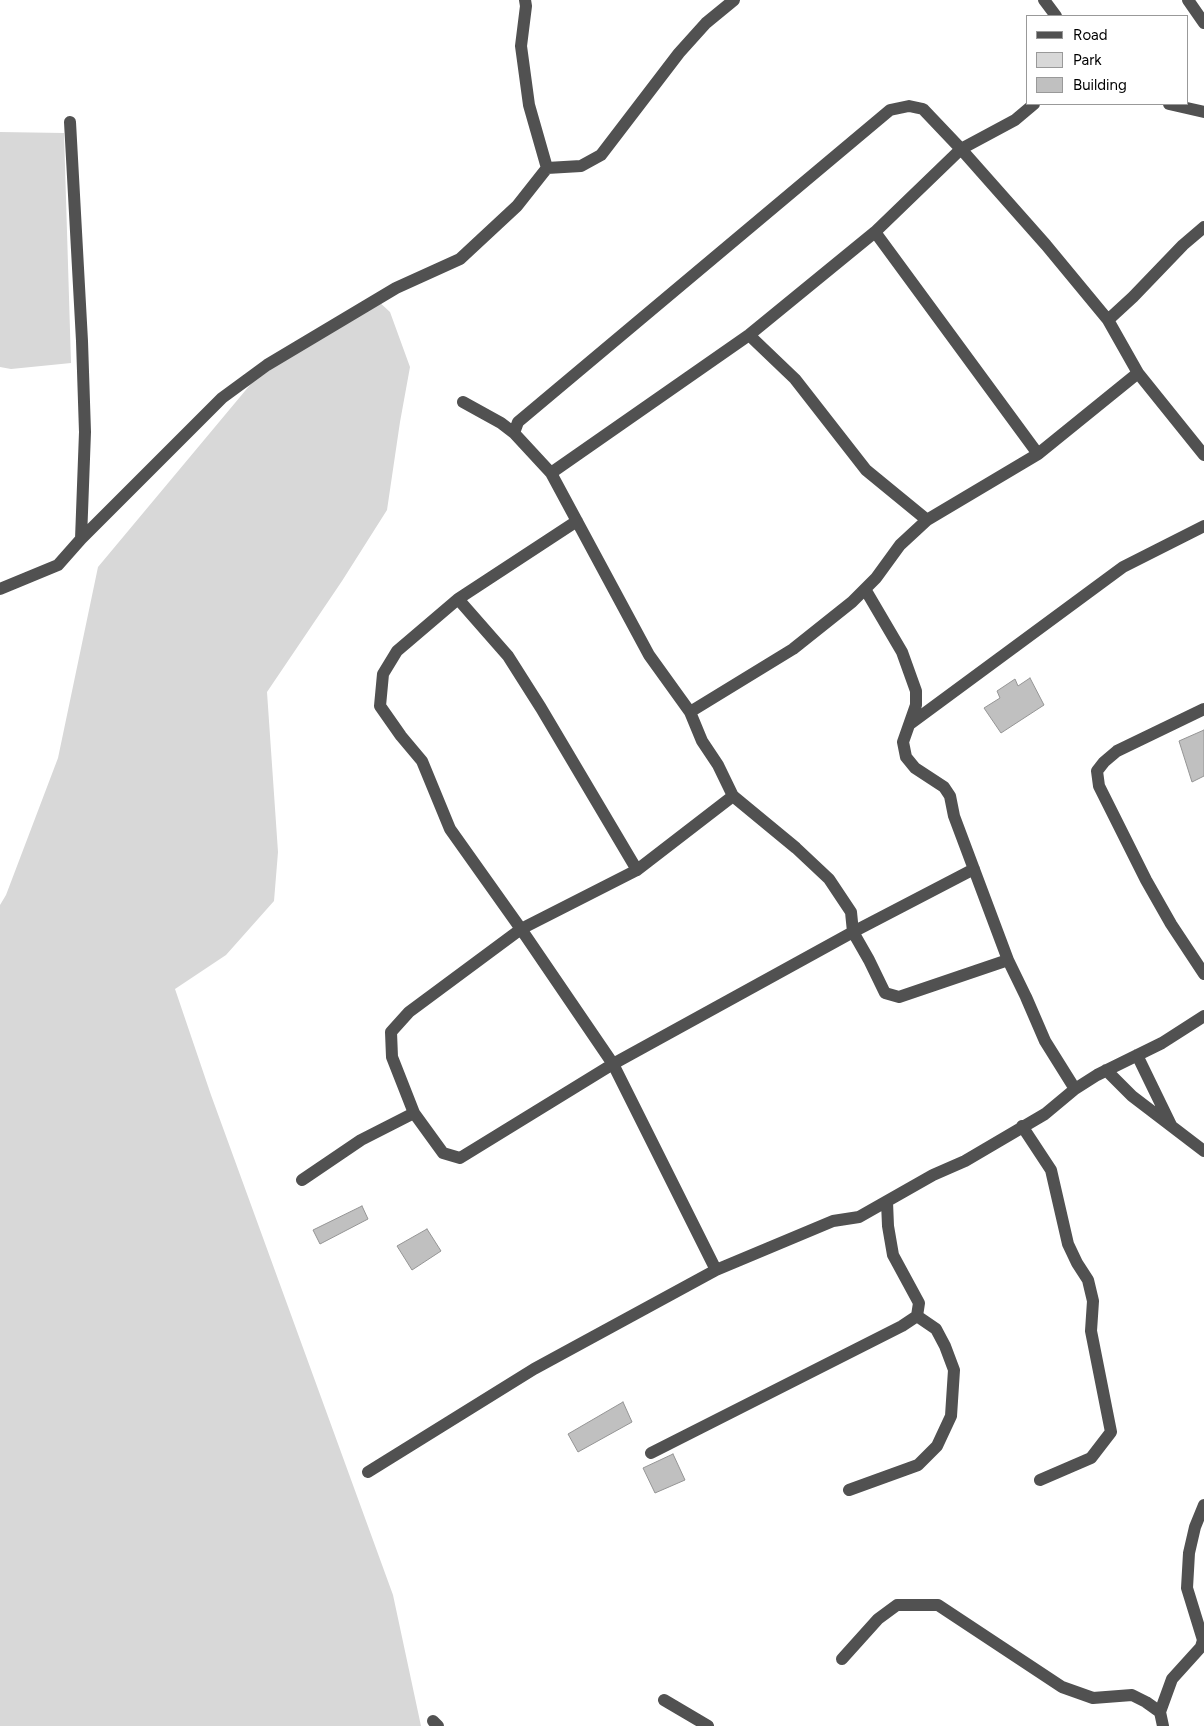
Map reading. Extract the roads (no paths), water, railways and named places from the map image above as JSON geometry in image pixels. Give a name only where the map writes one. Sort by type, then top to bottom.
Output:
[{"type":"street","points":[[525,0],[526,6],[521,46],[529,106],[547,168]]},
{"type":"street","points":[[0,589],[58,565],[80,539],[222,398],[267,365],[396,288],[460,259],[517,206],[547,168],[581,166],[601,155],[679,53],[706,23],[734,0]]},
{"type":"street","points":[[1044,0],[1055,15]]},
{"type":"street","points":[[1188,0],[1204,23]]},
{"type":"street","points":[[551,473],[749,335],[875,232],[961,149],[1015,120],[1033,105]]},
{"type":"street","points":[[1173,105],[1204,112]]},
{"type":"street","points":[[514,433],[518,422],[890,110],[909,106],[923,109],[1046,245],[1108,320],[1138,373],[1204,455]]},
{"type":"street","points":[[70,122],[85,432],[80,539]]},
{"type":"street","points":[[1108,320],[1183,245],[1204,227]]},
{"type":"street","points":[[875,232],[1038,454]]},
{"type":"street","points":[[749,335],[795,380],[866,470],[927,520]]},
{"type":"street","points":[[690,712],[793,649],[852,602],[876,578],[900,544],[927,520],[1038,454],[1138,373]]},
{"type":"street","points":[[463,402],[501,423],[514,433],[551,473],[649,655],[690,712],[702,741],[718,766],[733,796],[796,848],[829,879],[852,912],[853,932],[870,960],[885,993],[899,997],[1008,960]]},
{"type":"street","points":[[577,521],[458,599],[397,651],[383,674],[380,706],[401,736],[422,761],[450,829],[521,928],[613,1064],[716,1270]]},
{"type":"street","points":[[910,724],[1123,567],[1204,526]]},
{"type":"street","points":[[865,589],[902,652],[916,691],[916,705],[903,742],[906,756],[914,768],[944,787],[950,796],[954,816],[1008,960],[1045,1041],[1075,1089]]},
{"type":"street","points":[[458,599],[508,656],[637,870]]},
{"type":"street","points":[[1204,709],[1117,751],[1097,771],[1099,786],[1142,872],[1171,924],[1204,974]]},
{"type":"street","points":[[733,796],[637,870],[521,928],[409,1012],[391,1032],[392,1057],[414,1113],[443,1153],[460,1158],[613,1064],[853,932],[974,869]]},
{"type":"street","points":[[368,1472],[534,1369],[716,1270],[833,1221],[859,1217],[933,1175],[965,1161],[1045,1114],[1075,1089],[1106,1070],[1162,1042],[1204,1016]]},
{"type":"street","points":[[1137,1055],[1172,1126]]},
{"type":"street","points":[[1106,1070],[1132,1096],[1204,1151]]},
{"type":"street","points":[[302,1180],[361,1140],[414,1113]]},
{"type":"street","points":[[1022,1126],[1051,1170],[1068,1244],[1076,1263],[1088,1280],[1093,1301],[1091,1331],[1111,1432],[1091,1458],[1040,1480]]},
{"type":"street","points":[[887,1202],[892,1255],[918,1303],[917,1316]]},
{"type":"street","points":[[651,1452],[902,1326],[917,1316]]},
{"type":"street","points":[[849,1490],[918,1465],[937,1446],[951,1416],[954,1370],[936,1329],[917,1316]]},
{"type":"street","points":[[1163,1726],[1160,1712],[1172,1679],[1202,1647],[1202,1640],[1186,1588],[1189,1553],[1195,1527],[1204,1506]]},
{"type":"street","points":[[842,1659],[878,1619],[897,1605],[938,1605],[1062,1687],[1093,1698],[1132,1695],[1160,1712]]},
{"type":"street","points":[[664,1700],[708,1726]]}]
